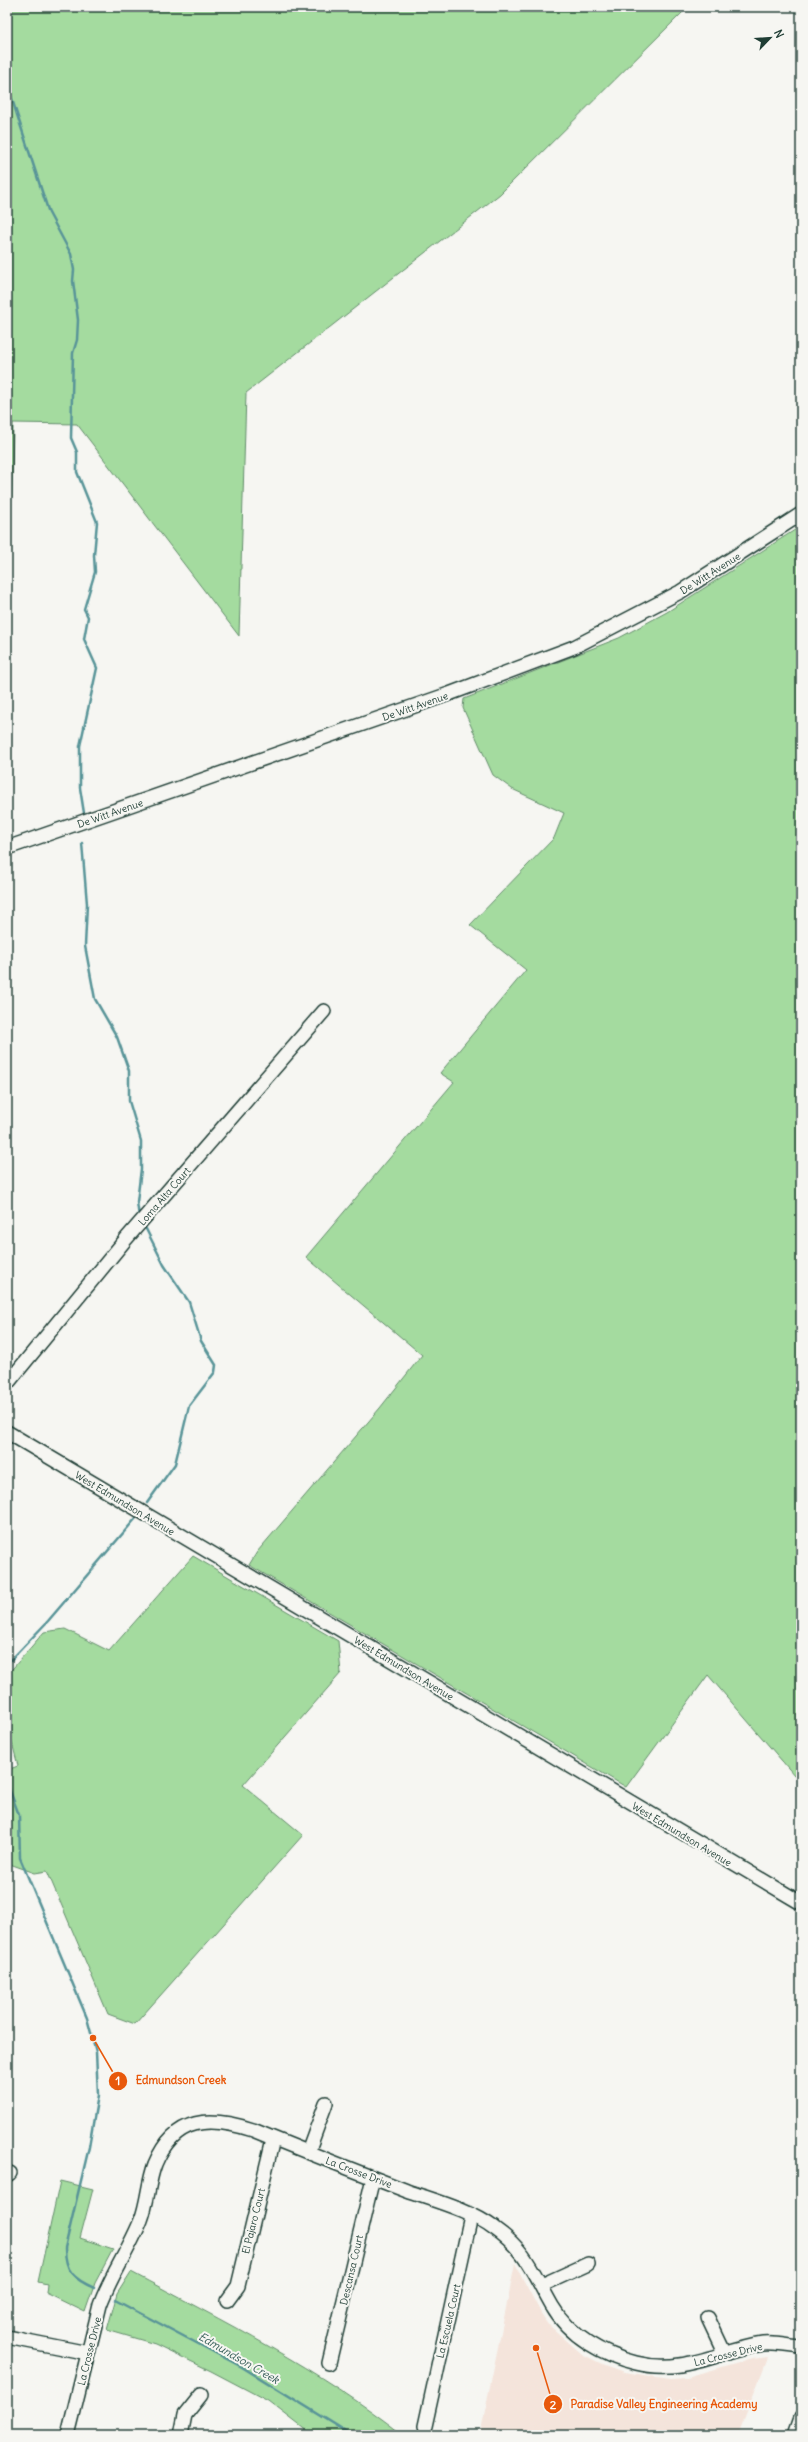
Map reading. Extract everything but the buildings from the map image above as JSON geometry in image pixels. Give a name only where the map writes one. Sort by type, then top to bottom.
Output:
[{"type":"street","name":"De Witt Avenue","points":[[7,848],[449,694],[574,647],[680,592],[801,514]]},
{"type":"street","name":"Loma Alta Court","points":[[7,1384],[126,1239],[324,1011]]},
{"type":"street","name":"West Edmundson Avenue","points":[[7,1432],[801,1903]]},
{"type":"street","points":[[308,2152],[326,2103]]},
{"type":"street","name":"La Crosse Drive","points":[[68,2435],[88,2353],[106,2289],[135,2235],[145,2210],[155,2165],[166,2145],[177,2133],[190,2126],[208,2121],[228,2122],[274,2138],[471,2216],[493,2227],[510,2240],[523,2253],[552,2306],[574,2333],[599,2350],[636,2363],[661,2366],[700,2363],[725,2354],[764,2344],[801,2347]]},
{"type":"street","name":"El Pajaro Court","points":[[227,2301],[238,2286],[274,2138]]},
{"type":"street","name":"Descansa Court","points":[[329,2363],[373,2178]]},
{"type":"street","name":"La Escuela Court","points":[[425,2426],[471,2216]]},
{"type":"street","points":[[542,2286],[588,2264]]},
{"type":"street","points":[[708,2318],[725,2354]]},
{"type":"street","points":[[7,2337],[88,2353]]},
{"type":"street","points":[[181,2435],[185,2415],[201,2395]]},
{"type":"street","points":[[795,2435],[801,2418]]},
{"type":"shaded area","points":[[515,2264],[542,2315],[550,2326],[582,2354],[604,2365],[624,2372],[670,2379],[687,2378],[752,2359],[768,2357],[738,2435],[480,2435]]},
{"type":"green space","points":[[7,7],[688,7],[500,194],[246,393],[239,636],[77,424],[13,423],[11,532],[7,528]]},
{"type":"green space","points":[[801,526],[801,1783],[708,1675],[626,1787],[249,1565],[257,1552],[380,1408],[422,1355],[306,1257],[454,1082],[440,1073],[526,970],[470,925],[554,838],[564,813],[512,789],[493,775],[463,708],[464,699],[619,638],[667,612]]},
{"type":"green space","points":[[193,1556],[338,1641],[341,1673],[243,1785],[303,1835],[135,2024],[108,2014],[47,1871],[35,1873],[7,1863],[7,1770],[18,1766],[7,1723],[7,1675],[44,1632],[65,1629],[109,1651]]},
{"type":"green space","points":[[60,2181],[93,2189],[80,2238],[113,2249],[95,2283],[85,2312],[46,2293],[47,2284],[38,2282]]},
{"type":"green space","points":[[131,2272],[236,2328],[305,2368],[371,2411],[403,2435],[312,2435],[268,2401],[211,2371],[155,2344],[107,2330],[117,2294]]},
{"type":"waterway","points":[[9,90],[49,213],[71,254],[74,270],[73,281],[78,320],[77,340],[73,353],[71,438],[77,452],[77,472],[97,522],[94,555],[95,572],[84,609],[88,617],[84,639],[97,668],[80,746],[80,788],[84,813]]},
{"type":"waterway","points":[[82,843],[87,904],[85,946],[95,999],[117,1037],[129,1071],[129,1101],[141,1141],[141,1169],[137,1202],[139,1217]]},
{"type":"waterway","points":[[146,1229],[164,1265],[189,1302],[201,1341],[216,1365],[215,1372],[189,1406],[175,1464],[147,1503]]},
{"type":"waterway","points":[[7,1664],[48,1621],[136,1518]]},
{"type":"waterway","name":"Edmundson Creek","points":[[7,1783],[19,1815],[20,1858],[87,2018],[96,2052],[98,2095],[89,2147],[65,2248],[65,2256],[72,2274],[76,2278],[94,2288]]},
{"type":"waterway","name":"Edmundson Creek","points":[[115,2300],[242,2367],[352,2435]]},
{"type":"place","name":"Edmundson Creek","points":[[93,2038]]},
{"type":"place","name":"Paradise Valley Engineering Academy","points":[[536,2348]]}]
